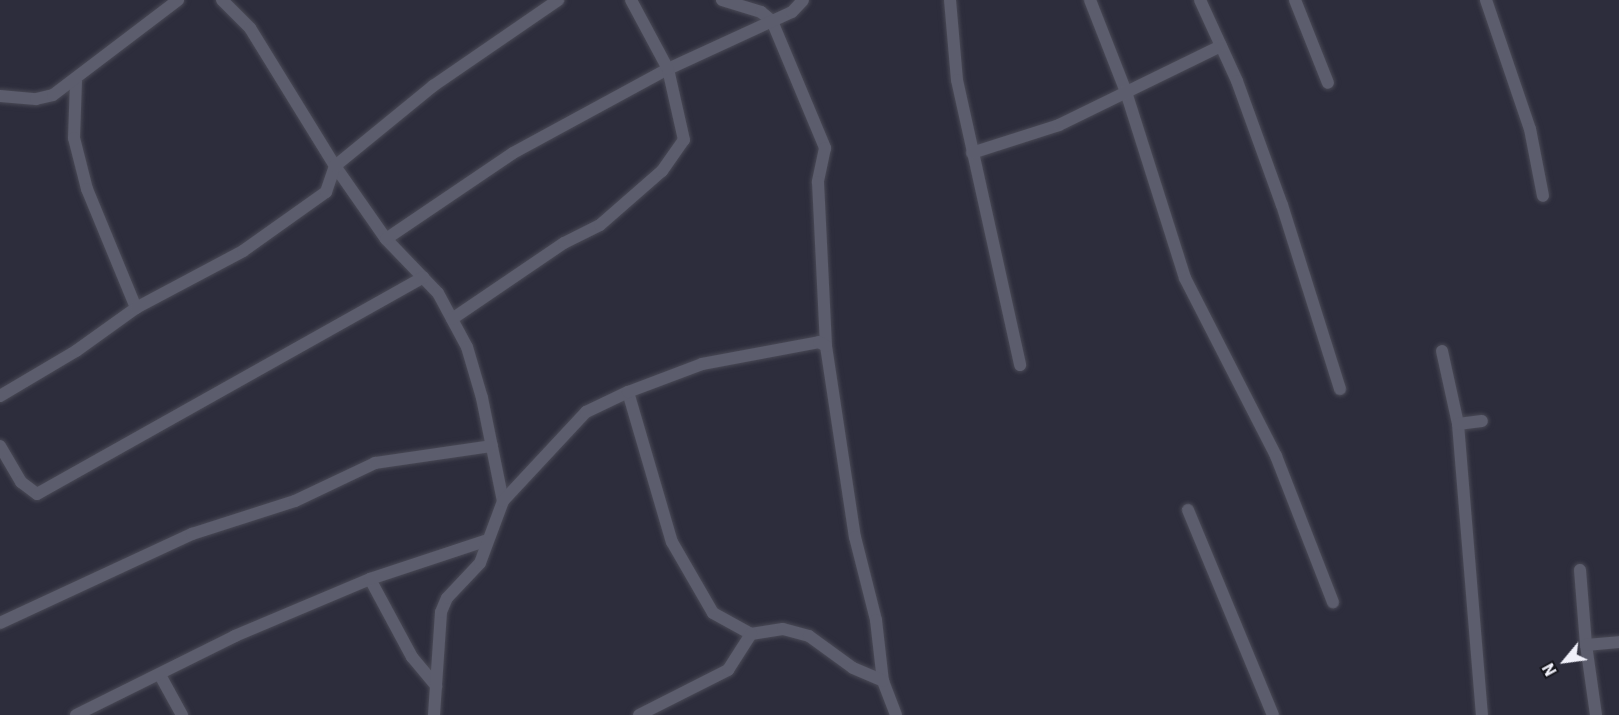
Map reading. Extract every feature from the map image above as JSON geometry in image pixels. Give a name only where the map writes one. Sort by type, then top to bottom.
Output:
[{"type":"street","points":[[0,96],[36,99],[53,95],[76,81],[178,0]]},
{"type":"street","points":[[222,0],[250,28],[335,166],[386,239],[438,293],[466,347],[492,446],[503,501]]},
{"type":"street","points":[[0,396],[76,351],[136,308],[252,245],[326,192],[335,166],[433,86],[558,0]]},
{"type":"street","points":[[452,319],[564,243],[600,225],[662,171],[684,140],[668,69],[631,0]]},
{"type":"street","points":[[722,0],[761,12],[772,21],[825,148],[818,182],[826,346],[855,537],[876,620],[884,681],[896,715]]},
{"type":"street","points":[[386,239],[513,153],[668,69],[792,12],[803,0]]},
{"type":"street","points":[[950,0],[957,80],[972,153],[1003,278],[1020,365]]},
{"type":"street","points":[[1090,0],[1126,92],[1185,278],[1276,456],[1333,602]]},
{"type":"street","points":[[1200,0],[1221,46],[1282,205],[1340,389]]},
{"type":"street","points":[[1295,0],[1328,84]]},
{"type":"street","points":[[1486,0],[1530,129],[1543,196]]},
{"type":"street","points":[[972,153],[1059,125],[1221,46]]},
{"type":"street","points":[[76,81],[74,138],[81,168],[136,308]]},
{"type":"street","points":[[0,446],[21,482],[37,494],[423,277]]},
{"type":"street","points":[[434,715],[441,612],[453,587],[480,563],[503,501],[586,412],[628,392],[702,364],[819,342],[826,346]]},
{"type":"street","points":[[1442,351],[1458,424],[1482,715]]},
{"type":"street","points":[[628,392],[672,542],[713,613],[751,634],[783,629],[808,636],[853,668],[884,681]]},
{"type":"street","points":[[1458,424],[1482,421]]},
{"type":"street","points":[[0,623],[192,534],[295,501],[375,463],[492,446]]},
{"type":"street","points":[[1188,510],[1274,715]]},
{"type":"street","points":[[76,715],[235,636],[370,579],[488,540]]},
{"type":"street","points":[[1580,570],[1586,645],[1596,715]]},
{"type":"street","points":[[370,579],[412,657],[436,686]]},
{"type":"street","points":[[639,715],[728,670],[751,634]]},
{"type":"street","points":[[1586,645],[1619,642]]},
{"type":"street","points":[[160,675],[182,715]]}]
